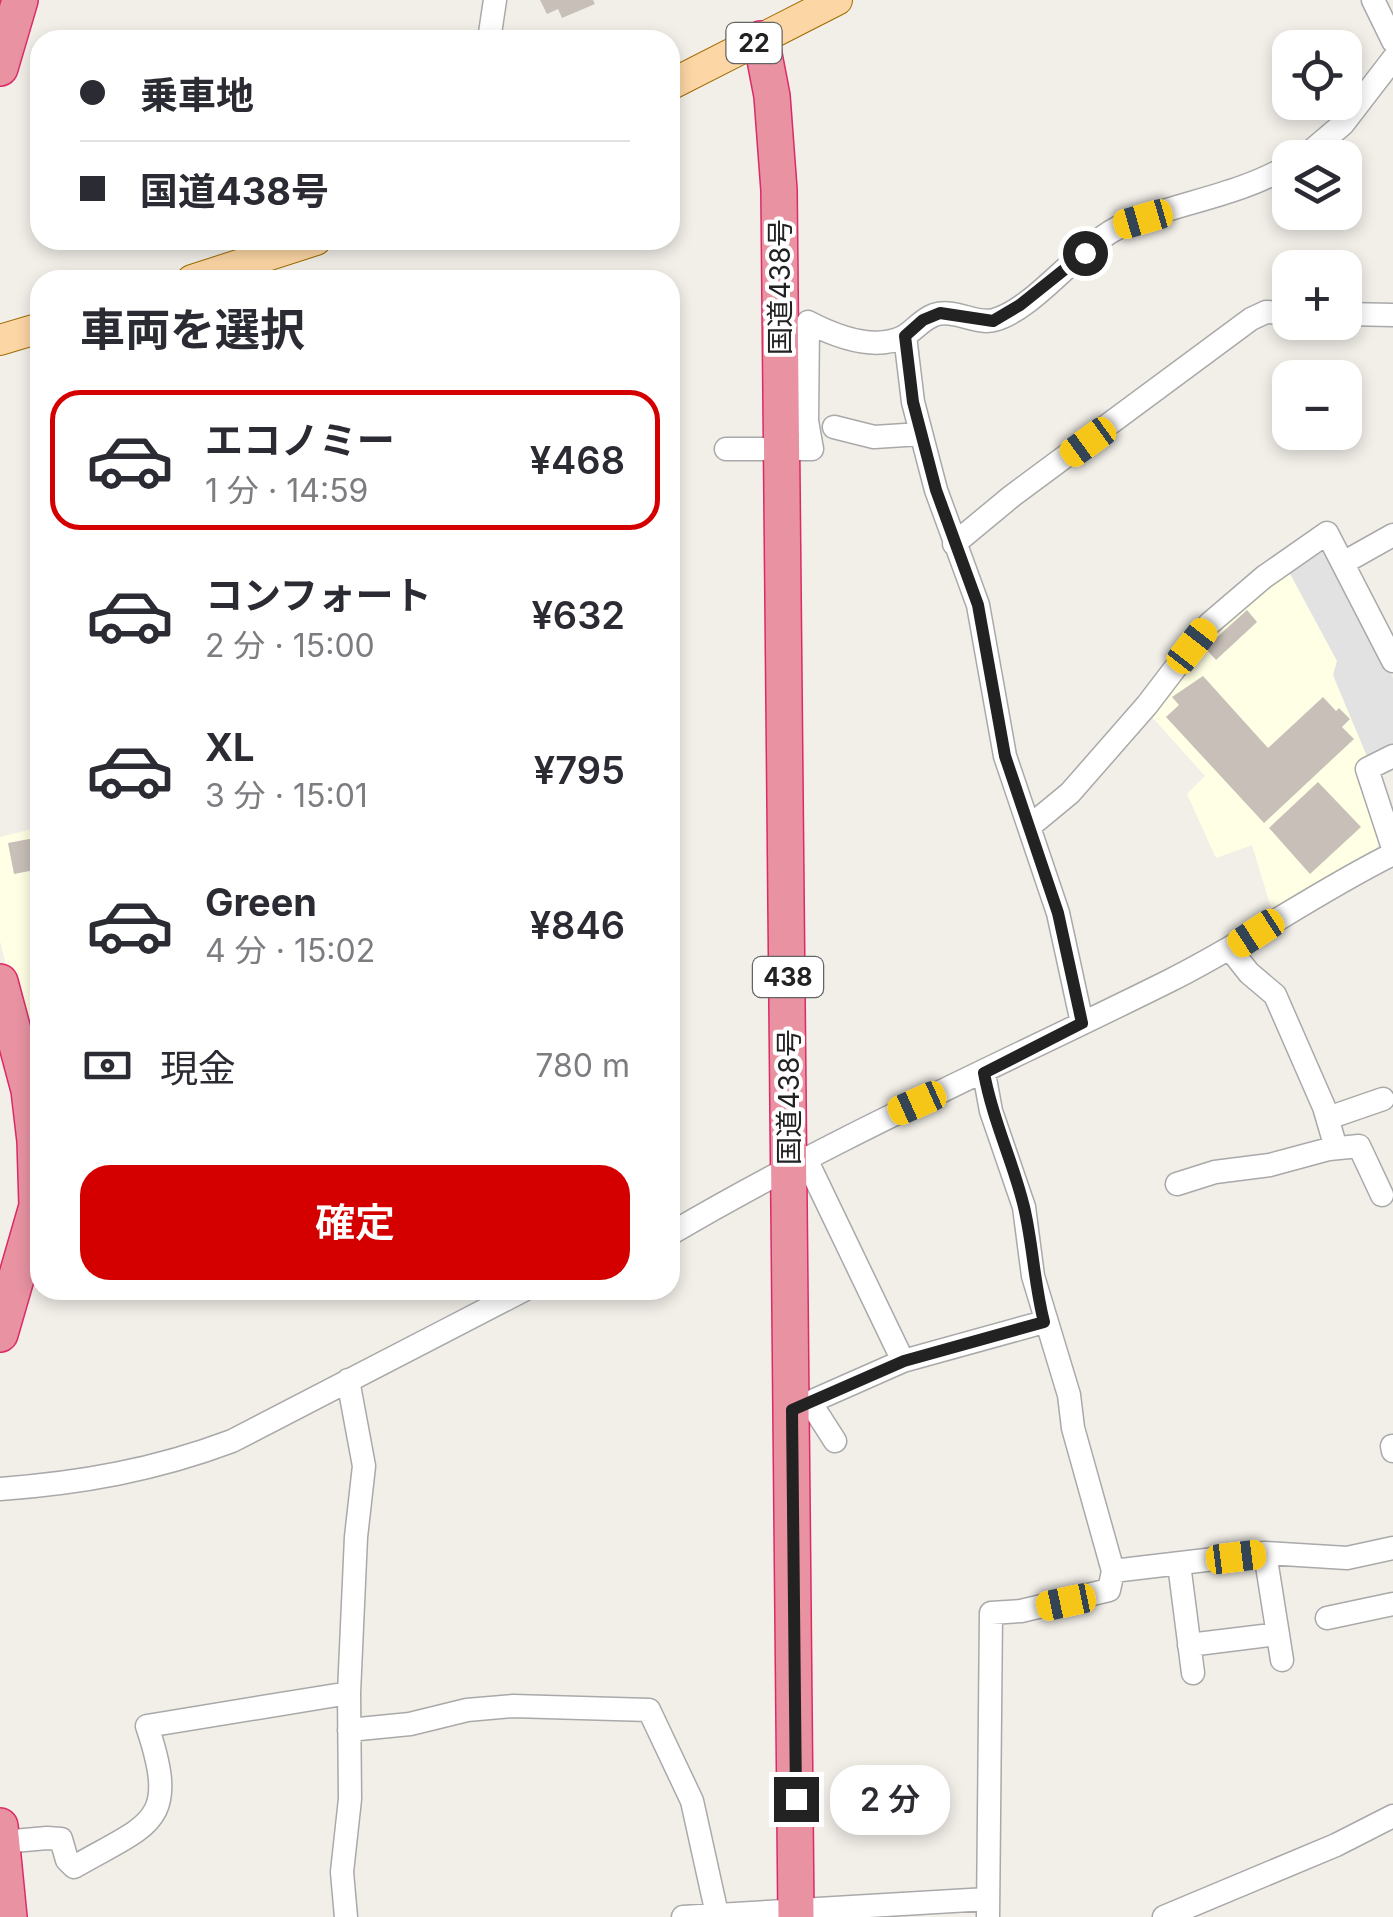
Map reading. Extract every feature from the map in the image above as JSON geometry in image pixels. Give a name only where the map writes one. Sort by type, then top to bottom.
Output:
[{"type":"highway","points":[[0,68],[20,0]]},
{"type":"highway","name":"国道438号","points":[[752,44],[772,96],[779,190],[772,450],[788,1167],[787,1913]]},
{"type":"highway","points":[[2,999],[30,1097]]},
{"type":"highway","name":"国道438号","points":[[787,1913],[801,1406],[788,1167]]},
{"type":"highway","points":[[0,1334],[30,1230]]},
{"type":"highway","points":[[1,1834],[8,1917]]},
{"type":"main road","name":"22","points":[[680,80],[837,0]]},
{"type":"main road","points":[[223,270],[285,250]]},
{"type":"main road","points":[[0,340],[30,331]]},
{"type":"street","points":[[492,30],[496,0]]},
{"type":"street","points":[[1373,0],[1393,42]]},
{"type":"street","points":[[1325,140],[1343,124],[1393,59]]},
{"type":"street","points":[[726,449],[812,448],[807,421],[808,322],[852,339],[883,344],[905,336],[923,320],[940,313],[993,321],[1020,305],[1122,225],[1272,176]]},
{"type":"street","points":[[954,544],[1012,496],[1251,319],[1272,312]]},
{"type":"street","points":[[1362,314],[1393,314]]},
{"type":"street","points":[[905,336],[921,434],[954,544],[978,605],[1005,756],[1058,913],[1082,1023]]},
{"type":"street","points":[[834,427],[874,437],[921,434]]},
{"type":"street","points":[[1030,826],[1070,793],[1147,706],[1209,624],[1264,576],[1327,534],[1393,661]]},
{"type":"street","points":[[1343,563],[1393,535]]},
{"type":"street","points":[[680,1228],[884,1118],[984,1073],[1230,949],[1332,884],[1393,851],[1368,769],[1393,756]]},
{"type":"street","points":[[1230,949],[1248,973],[1275,995],[1328,1118],[1336,1148]]},
{"type":"street","points":[[683,1917],[987,1908],[991,1613],[1021,1611],[1109,1590],[1113,1571],[1073,1428],[1069,1395],[1044,1322],[1024,1207],[991,1111],[984,1073]]},
{"type":"street","points":[[1328,1118],[1383,1099]]},
{"type":"street","points":[[1177,1184],[1215,1172],[1359,1146],[1382,1194]]},
{"type":"street","points":[[788,1167],[904,1361]]},
{"type":"street","points":[[0,1489],[82,1482],[181,1460],[232,1441],[504,1300]]},
{"type":"street","points":[[834,1441],[801,1406],[904,1361],[1044,1322]]},
{"type":"street","points":[[346,1917],[342,1872],[350,1799],[349,1693],[356,1536],[364,1466],[348,1380]]},
{"type":"street","points":[[1113,1571],[1265,1553],[1347,1558],[1393,1548]]},
{"type":"street","points":[[1265,1553],[1282,1660]]},
{"type":"street","points":[[1179,1564],[1193,1673]]},
{"type":"street","points":[[1327,1618],[1393,1604]]},
{"type":"street","points":[[1190,1645],[1278,1634]]},
{"type":"street","points":[[1,1834],[61,1840],[74,1868],[151,1822],[160,1806],[160,1786],[147,1726],[349,1693]]},
{"type":"street","points":[[350,1730],[513,1706],[649,1710],[692,1800],[717,1914]]},
{"type":"street","points":[[1164,1917],[1320,1852],[1393,1816]]},
{"type":"shaded area","points":[[1317,549],[1393,678],[1393,749],[1359,763],[1382,834],[1376,850],[1272,911],[1252,845],[1216,858],[1187,794],[1205,776],[1152,717],[1218,626]]},
{"type":"shaded area","points":[[1317,549],[1329,552],[1393,678],[1393,749],[1368,759],[1333,675],[1337,661],[1288,570]]},
{"type":"shaded area","points":[[30,830],[30,1066],[0,941],[0,837]]},
{"type":"building","points":[[540,0],[593,0],[595,4],[562,18],[558,9],[547,14]]},
{"type":"building","points":[[1247,610],[1257,622],[1216,660],[1205,648]]},
{"type":"building","points":[[1203,676],[1268,748],[1323,697],[1350,719],[1342,727],[1354,739],[1264,823],[1166,717],[1179,705],[1172,697]]},
{"type":"building","points":[[1318,782],[1361,827],[1310,874],[1269,828]]},
{"type":"building","points":[[30,839],[30,871],[14,874],[8,843]]},
{"type":"route","points":[[796,1799],[792,1410],[904,1361],[1044,1322],[1024,1207],[991,1111],[984,1073],[1082,1023],[1058,913],[1005,756],[978,605],[936,490],[913,402],[905,336],[923,320],[940,313],[993,321],[1020,305],[1085,253]]}]
